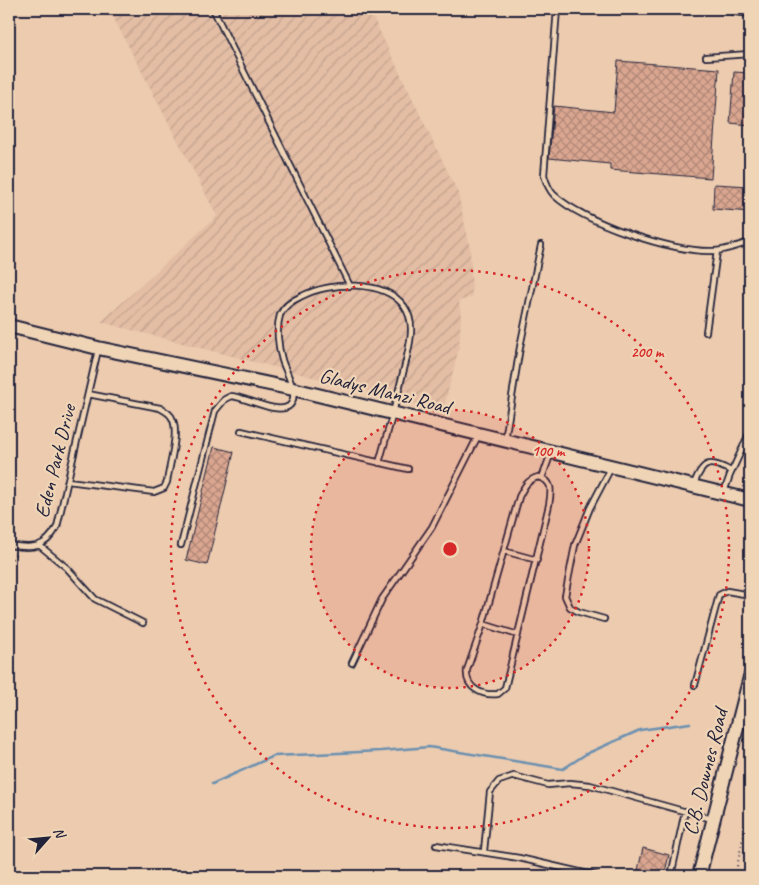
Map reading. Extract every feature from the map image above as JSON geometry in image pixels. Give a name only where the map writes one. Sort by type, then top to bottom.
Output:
[{"type":"main road","name":"Gladys Manzi Road","points":[[9,326],[98,348],[293,389],[727,495]]},
{"type":"main road","points":[[727,495],[750,498]]},
{"type":"main road","name":"C.B. Downes Road","points":[[699,876],[750,677]]},
{"type":"lane","points":[[213,9],[350,286]]},
{"type":"lane","points":[[557,9],[544,174],[552,193],[588,216],[659,243],[692,250],[718,251],[750,242]]},
{"type":"lane","points":[[714,9],[750,14]]},
{"type":"lane","points":[[706,56],[750,54]]},
{"type":"lane","points":[[504,441],[520,347],[541,245]]},
{"type":"lane","points":[[706,332],[718,251]]},
{"type":"lane","points":[[181,545],[215,411],[220,404],[231,396],[270,407],[284,408],[292,403],[292,382],[279,348],[278,324],[280,314],[290,302],[308,293],[333,286],[377,289],[392,297],[406,308],[412,320],[412,330],[394,414],[379,463]]},
{"type":"lane","name":"Eden Park Drive","points":[[9,545],[33,547],[39,545],[51,537],[57,526],[98,348]]},
{"type":"lane","points":[[68,481],[154,492],[164,488],[166,482],[175,427],[168,412],[160,408],[88,394]]},
{"type":"lane","points":[[241,431],[408,469]]},
{"type":"lane","points":[[727,495],[731,472],[750,432]]},
{"type":"lane","points":[[352,663],[382,599],[432,527],[478,435]]},
{"type":"lane","points":[[542,478],[551,452]]},
{"type":"lane","points":[[693,486],[700,469],[708,464],[718,464],[731,472]]},
{"type":"lane","points":[[604,619],[579,612],[570,607],[565,596],[575,545],[590,508],[611,466]]},
{"type":"lane","points":[[542,478],[550,483],[551,492],[537,560],[505,688],[498,694],[483,693],[470,685],[466,678],[520,497],[530,479],[542,478]]},
{"type":"lane","points":[[39,545],[67,568],[95,599],[143,623]]},
{"type":"lane","points":[[504,551],[537,560]]},
{"type":"lane","points":[[695,685],[719,595],[727,591],[750,595]]},
{"type":"lane","points":[[483,624],[518,635]]},
{"type":"lane","points":[[484,851],[490,792],[499,781],[506,777],[514,776],[548,786],[570,783],[590,784],[714,819]]},
{"type":"lane","points":[[671,876],[684,811]]},
{"type":"lane","points":[[436,845],[484,851],[597,876]]},
{"type":"path","points":[[9,563],[20,547]]},
{"type":"path","points":[[735,876],[750,804]]},
{"type":"shaded area","points":[[109,9],[369,9],[458,193],[470,248],[472,297],[459,301],[461,317],[459,347],[443,411],[101,322],[217,216]]},
{"type":"building","points":[[618,61],[719,69],[711,178],[610,170],[610,164],[549,158],[554,106],[614,112]]},
{"type":"building","points":[[734,72],[750,73],[750,125],[730,123]]},
{"type":"building","points":[[714,184],[750,186],[750,212],[713,209]]},
{"type":"building","points":[[214,447],[234,452],[207,565],[186,560]]},
{"type":"building","points":[[643,848],[669,855],[664,876],[638,870]]},
{"type":"waterway","points":[[212,784],[274,756],[429,747],[563,769],[586,754],[640,730],[690,723]]}]
